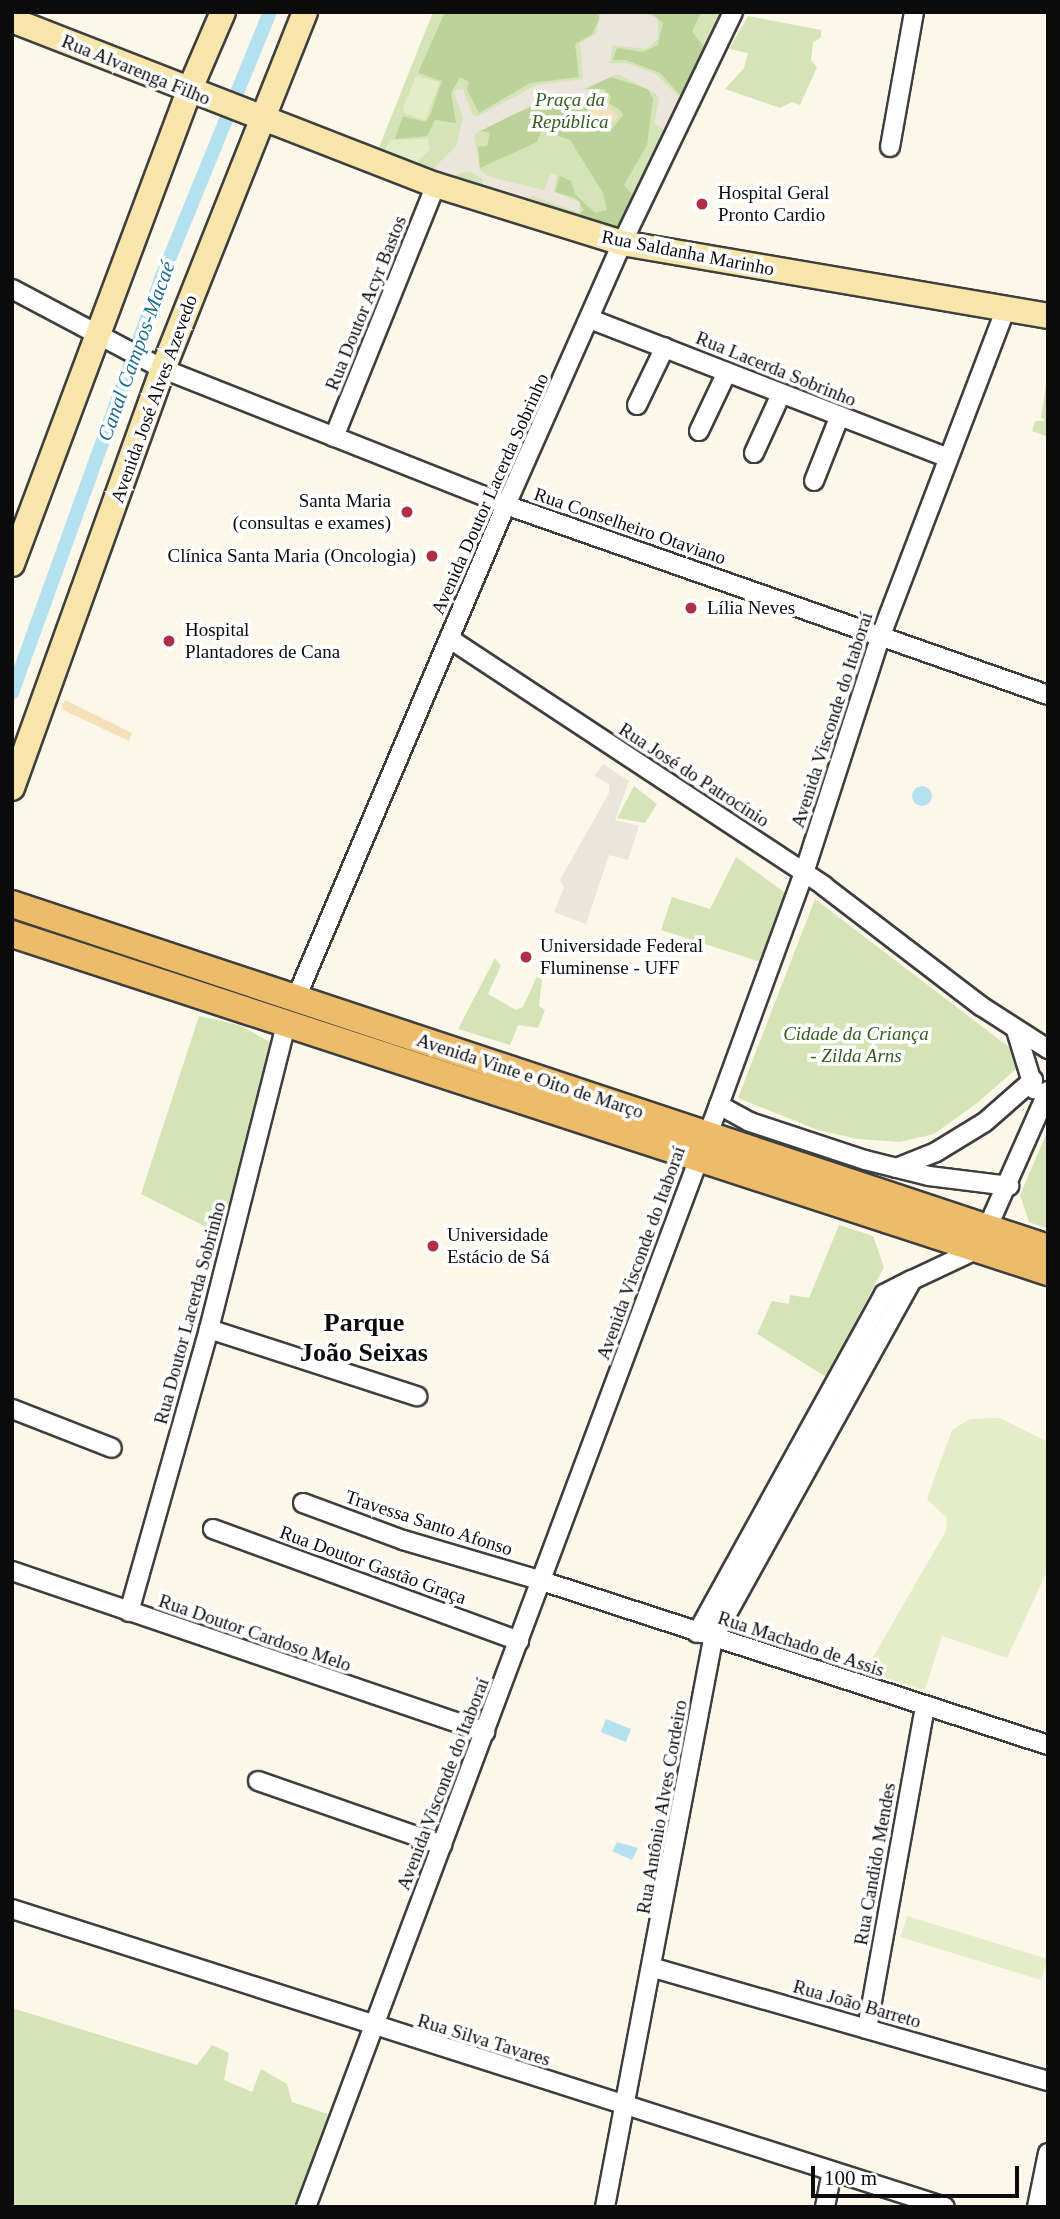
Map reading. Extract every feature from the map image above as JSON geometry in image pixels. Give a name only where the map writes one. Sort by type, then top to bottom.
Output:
[{"type":"main road","points":[[12,565],[107,339],[189,91],[223,12]]},
{"type":"main road","name":"Avenida José Alves Azevedo","points":[[12,788],[239,111],[305,12]]},
{"type":"main road","name":"Rua Alvarenga Filho","points":[[12,20],[239,111]]},
{"type":"main road","name":"Rua Saldanha Marinho","points":[[239,111],[436,185],[622,243],[1005,311],[1048,316]]},
{"type":"main road","name":"Avenida Vinte e Oito de Março","points":[[12,904],[296,998],[703,1147]]},
{"type":"main road","name":"Avenida Vinte e Oito de Março","points":[[12,934],[286,1024],[703,1147],[984,1239],[1048,1272]]},
{"type":"main road","name":"Avenida Vinte e Oito de Março","points":[[984,1239],[1048,1248]]},
{"type":"street","name":"Avenida Doutor Lacerda Sobrinho","points":[[296,998],[506,505],[622,243],[733,12]]},
{"type":"street","points":[[891,147],[914,12]]},
{"type":"street","name":"Rua Doutor Acyr Bastos","points":[[334,437],[436,185]]},
{"type":"street","name":"Rua Conselheiro Otaviano","points":[[12,289],[153,365],[506,505],[1048,695]]},
{"type":"street","name":"Avenida Visconde do Itaboraí","points":[[306,2207],[719,1105],[804,873],[880,638],[946,457],[1005,311]]},
{"type":"street","name":"Rua Lacerda Sobrinho","points":[[590,319],[839,418],[946,457]]},
{"type":"street","points":[[637,405],[665,347]]},
{"type":"street","points":[[699,431],[727,372]]},
{"type":"street","points":[[754,453],[781,394]]},
{"type":"street","points":[[814,481],[839,418]]},
{"type":"street","name":"Rua José do Patrocínio","points":[[450,639],[804,873],[1016,1030],[1048,1049]]},
{"type":"street","name":"Rua Doutor Lacerda Sobrinho","points":[[129,1612],[209,1329],[286,1024]]},
{"type":"street","points":[[1016,1030],[1033,1080],[1033,1124]]},
{"type":"street","points":[[896,1168],[936,1152],[985,1122],[1033,1080]]},
{"type":"street","points":[[984,1239],[1048,1091]]},
{"type":"street","points":[[719,1105],[750,1122],[896,1168],[1009,1186]]},
{"type":"street","name":"Rua Antônio Alves Cordeiro","points":[[605,2207],[654,1968],[705,1636],[817,1436],[884,1294],[984,1239]]},
{"type":"street","points":[[209,1329],[417,1396]]},
{"type":"street","points":[[12,1409],[112,1448]]},
{"type":"street","name":"Travessa Santo Afonso","points":[[303,1503],[403,1540],[542,1581]]},
{"type":"street","name":"Rua Doutor Gastão Graça","points":[[213,1529],[519,1641]]},
{"type":"street","name":"Rua Doutor Cardoso Melo","points":[[12,1571],[485,1732]]},
{"type":"street","name":"Rua Machado de Assis","points":[[542,1581],[1048,1745]]},
{"type":"street","name":"Rua Candido Mendes","points":[[866,2029],[925,1706]]},
{"type":"street","points":[[258,1781],[442,1845]]},
{"type":"street","name":"Rua Silva Tavares","points":[[12,1909],[373,2028],[944,2207]]},
{"type":"street","name":"Rua João Barreto","points":[[654,1968],[1048,2081]]},
{"type":"street","points":[[1037,2207],[1048,2153]]},
{"type":"street","points":[[825,2207],[832,2172]]},
{"type":"green space","name":"Praça da República","points":[[433,12],[721,12],[624,233],[378,150]]},
{"type":"green space","points":[[445,12],[598,12],[599,19],[592,34],[575,44],[579,77],[530,83],[479,113],[467,89],[469,82],[460,77],[451,93],[456,123],[435,120],[427,136],[395,139],[403,116],[426,122],[431,113],[442,81],[418,73]]},
{"type":"green space","points":[[650,12],[701,12],[692,32],[708,52],[689,91],[681,96],[660,73],[626,60],[613,60],[617,48],[643,52],[658,45],[663,23]]},
{"type":"green space","points":[[748,16],[821,30],[821,37],[813,43],[811,60],[817,67],[800,105],[792,102],[780,108],[725,89],[744,68],[748,53],[729,49]]},
{"type":"green space","points":[[416,76],[440,82],[425,120],[404,113],[403,108]]},
{"type":"green space","points":[[611,77],[648,89],[653,99],[647,145],[624,185],[637,200],[620,233],[542,207],[545,203],[579,214],[584,210],[576,198],[555,192],[560,176],[571,181],[575,194],[595,213],[607,210],[603,193],[570,140],[542,130],[537,142],[480,168],[478,147],[487,146],[490,133],[477,130],[554,97],[563,95],[588,106],[586,121],[603,131],[611,130],[623,115],[620,110],[609,103],[611,97],[604,89],[586,89]]},
{"type":"green space","points":[[428,139],[430,149],[412,168],[383,154],[390,140]]},
{"type":"green space","points":[[1048,372],[1048,437],[1032,431],[1035,421],[1045,421],[1041,417]]},
{"type":"green space","points":[[634,786],[657,804],[645,823],[617,818]]},
{"type":"green space","points":[[736,857],[785,893],[761,962],[661,930],[672,897],[710,909]]},
{"type":"green space","name":"Cidade da Criança - Zilda Arns","points":[[815,899],[1022,1057],[1016,1069],[976,1104],[934,1134],[900,1142],[858,1139],[818,1130],[738,1098]]},
{"type":"green space","points":[[495,958],[501,966],[488,994],[516,1010],[523,1007],[537,976],[542,980],[539,1006],[545,1010],[538,1028],[518,1025],[510,1045],[458,1029]]},
{"type":"green space","points":[[199,1016],[239,1025],[270,1042],[224,1236],[141,1194]]},
{"type":"green space","points":[[1048,1130],[1048,1229],[1029,1222],[1020,1195]]},
{"type":"green space","points":[[839,1225],[873,1236],[884,1267],[826,1377],[757,1334],[772,1301],[789,1304],[790,1295],[809,1298]]},
{"type":"green space","points":[[1000,1418],[1048,1442],[1048,1569],[1007,1658],[942,1636],[925,1690],[865,1671],[946,1531],[947,1518],[927,1499],[952,1430],[970,1419]]},
{"type":"green space","points":[[907,1916],[1048,1959],[1041,1980],[901,1937]]},
{"type":"green space","points":[[12,2008],[197,2065],[212,2045],[229,2053],[224,2080],[252,2092],[261,2069],[287,2084],[292,2102],[328,2114],[296,2207],[12,2207]]},
{"type":"sand","points":[[608,106],[618,117],[607,128],[591,120],[590,108]]},
{"type":"sand","points":[[65,700],[132,733],[129,741],[61,709]]},
{"type":"shaded area","points":[[601,12],[644,12],[658,19],[658,39],[646,49],[613,45],[610,63],[626,63],[656,74],[679,97],[665,131],[654,123],[659,98],[655,93],[618,74],[582,89],[605,93],[607,105],[588,104],[559,92],[474,134],[480,170],[490,177],[544,190],[551,173],[557,175],[554,192],[580,202],[580,213],[533,196],[522,201],[483,189],[483,180],[470,171],[446,177],[431,171],[456,146],[463,117],[453,91],[463,89],[473,116],[478,116],[536,85],[583,79],[580,43],[596,34]]},
{"type":"shaded area","points":[[603,764],[629,781],[615,820],[639,826],[628,860],[609,855],[586,924],[554,912],[564,888],[560,880],[609,793],[609,784],[594,776]]},
{"type":"water","points":[[922,786],[929,789],[932,796],[929,803],[922,806],[915,803],[912,796],[915,789]]},
{"type":"water","points":[[606,1719],[631,1729],[626,1742],[601,1732]]},
{"type":"water","points":[[617,1842],[638,1848],[632,1860],[612,1851]]},
{"type":"waterway","name":"Canal Campos-Macaé","points":[[12,693],[161,279],[270,12]]},
{"type":"place","name":"Hospital Geral Pronto Cardio","points":[[702,204]]},
{"type":"place","name":"Santa Maria (consultas e exames)","points":[[407,512]]},
{"type":"place","name":"Clínica Santa Maria (Oncologia)","points":[[432,556]]},
{"type":"place","name":"Lília Neves","points":[[691,608]]},
{"type":"place","name":"Hospital Plantadores de Cana","points":[[169,641]]},
{"type":"place","name":"Universidade Federal Fluminense - UFF","points":[[526,957]]},
{"type":"place","name":"Universidade Estácio de Sá","points":[[433,1246]]},
{"type":"district","name":"Parque João Seixas","points":[[364,1338]]}]
